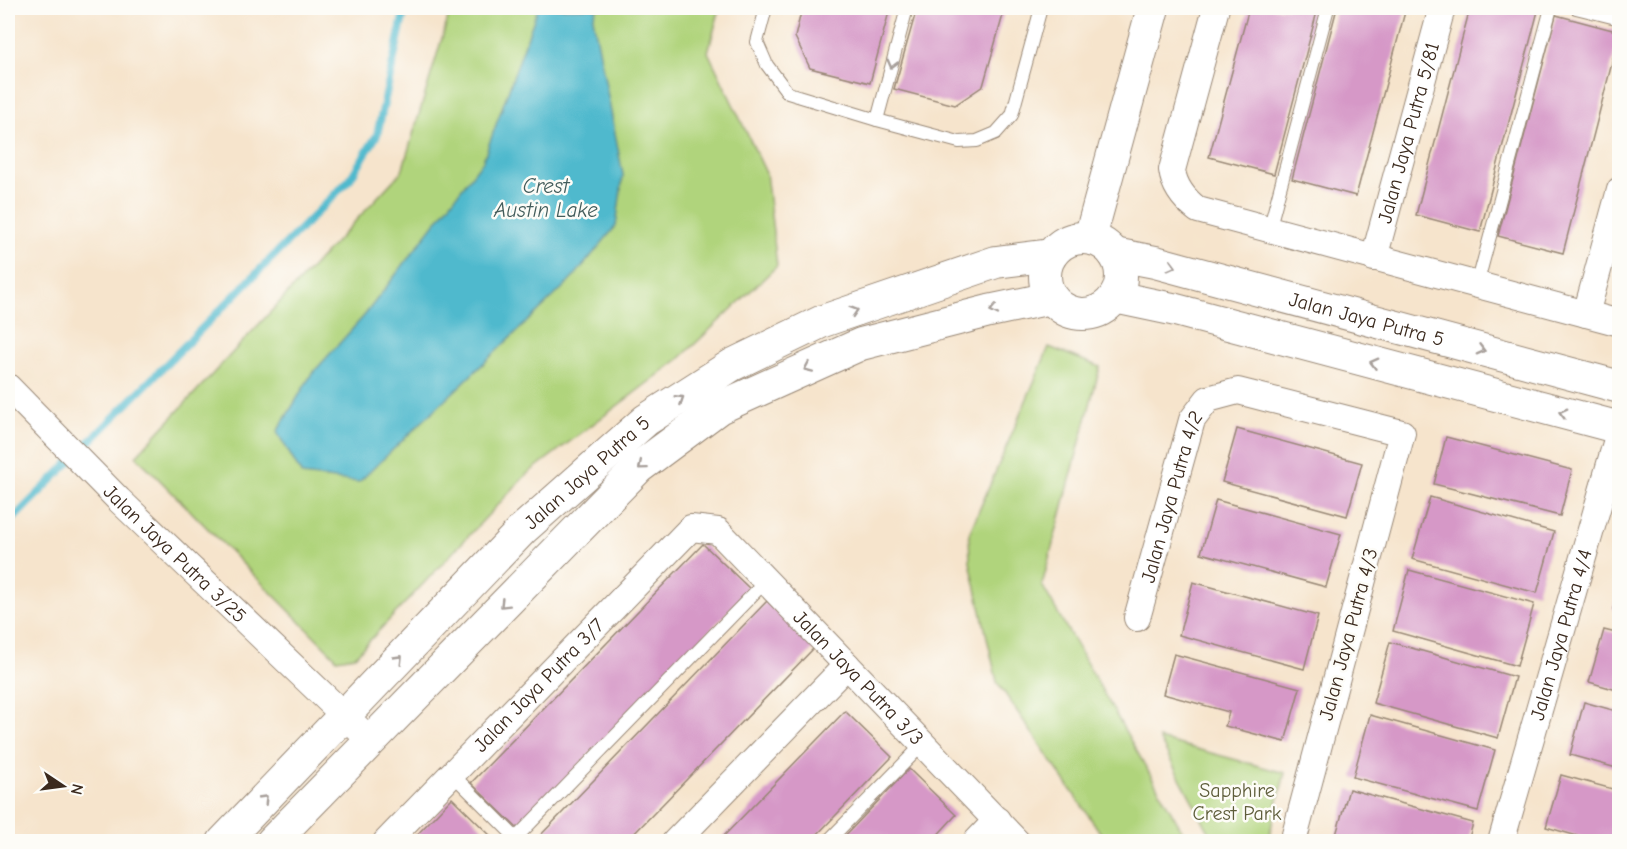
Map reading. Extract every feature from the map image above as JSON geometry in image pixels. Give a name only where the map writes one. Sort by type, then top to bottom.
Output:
[{"type":"street","points":[[1102,246],[1153,8]]},
{"type":"street","points":[[1216,8],[1173,170],[1176,186],[1198,210],[1620,322]]},
{"type":"street","name":"Jalan Jaya Putra 5/81","points":[[1374,258],[1442,8]]},
{"type":"street","points":[[1586,314],[1620,190]]},
{"type":"street","points":[[1075,238],[1102,246],[1120,267],[1121,282],[1115,297],[1105,307],[1091,314],[1076,314],[1062,308],[1051,298],[1045,284],[1045,269],[1050,255],[1061,244],[1075,238]]},
{"type":"street","name":"Jalan Jaya Putra 5","points":[[1102,246],[1620,387]]},
{"type":"street","name":"Jalan Jaya Putra 5","points":[[223,842],[523,529],[646,420],[732,365],[823,321],[996,262],[1050,255]]},
{"type":"street","name":"Jalan Jaya Putra 5","points":[[1115,297],[1172,309],[1620,428]]},
{"type":"street","name":"Jalan Jaya Putra 5","points":[[272,842],[638,468],[718,408],[861,344],[988,311],[1051,298]]},
{"type":"street","name":"Jalan Jaya Putra 4/2","points":[[1137,618],[1192,420],[1208,399],[1238,391],[1402,433]]},
{"type":"street","name":"Jalan Jaya Putra 3/25","points":[[16,395],[119,500],[370,740]]},
{"type":"street","name":"Jalan Jaya Putra 4/4","points":[[1501,842],[1620,428]]},
{"type":"street","name":"Jalan Jaya Putra 4/3","points":[[1293,839],[1402,433]]},
{"type":"street","name":"Jalan Jaya Putra 3/3","points":[[691,528],[718,531],[1017,842]]},
{"type":"street","name":"Jalan Jaya Putra 3/7","points":[[386,842],[691,528]]},
{"type":"street","points":[[675,842],[847,665]]},
{"type":"street","points":[[976,842],[997,820]]},
{"type":"lane","points":[[766,8],[757,42],[767,65],[788,93],[959,142],[977,141],[996,133],[1012,115],[1041,8]]},
{"type":"lane","points":[[877,120],[907,8]]},
{"type":"lane","points":[[1269,230],[1328,8]]},
{"type":"lane","points":[[1477,285],[1551,8]]},
{"type":"lane","points":[[1576,8],[1620,19]]},
{"type":"lane","points":[[452,774],[516,840],[766,581]]},
{"type":"lane","points":[[827,842],[923,744]]},
{"type":"green space","points":[[451,8],[720,8],[708,52],[766,173],[777,266],[678,360],[527,474],[355,656],[337,659],[136,456],[402,171]]},
{"type":"green space","points":[[1049,347],[1100,367],[1042,585],[1188,841],[1106,841],[997,682],[970,562],[969,534]]},
{"type":"green space","name":"Sapphire Crest Park","points":[[1159,739],[1285,773],[1269,836],[1270,841],[1214,841]]},
{"type":"water","name":"Crest Austin Lake","points":[[538,8],[597,8],[593,18],[623,175],[616,226],[572,279],[359,482],[302,475],[277,432],[311,375],[364,316],[483,161]]},
{"type":"building","points":[[802,8],[890,8],[870,83],[810,68],[795,37]]},
{"type":"building","points":[[917,8],[1005,8],[983,86],[955,105],[894,89]]},
{"type":"building","points":[[1249,8],[1318,8],[1274,174],[1209,157]]},
{"type":"building","points":[[1337,8],[1406,8],[1356,196],[1292,179]]},
{"type":"building","points":[[1470,8],[1525,8],[1538,11],[1480,232],[1416,215]]},
{"type":"building","points":[[1556,15],[1620,32],[1563,253],[1498,236]]},
{"type":"building","points":[[1237,429],[1362,463],[1347,516],[1222,482]]},
{"type":"building","points":[[1446,437],[1572,470],[1560,516],[1434,484]]},
{"type":"building","points":[[1430,497],[1554,532],[1537,593],[1412,559]]},
{"type":"building","points":[[1216,500],[1341,534],[1326,587],[1201,553]]},
{"type":"building","points":[[703,544],[750,589],[518,829],[471,783]]},
{"type":"building","points":[[1409,570],[1534,604],[1517,666],[1393,631]]},
{"type":"building","points":[[1193,582],[1318,616],[1304,669],[1179,635]]},
{"type":"building","points":[[1620,590],[1620,611],[1613,609]]},
{"type":"building","points":[[767,601],[814,648],[626,842],[534,842]]},
{"type":"building","points":[[1604,630],[1620,634],[1620,691],[1589,682]]},
{"type":"building","points":[[1390,642],[1515,677],[1498,738],[1373,703]]},
{"type":"building","points":[[1174,654],[1300,688],[1285,742],[1225,726],[1229,712],[1163,694]]},
{"type":"building","points":[[1584,702],[1620,712],[1620,769],[1570,755]]},
{"type":"building","points":[[845,711],[892,757],[810,842],[718,842]]},
{"type":"building","points":[[1370,715],[1495,750],[1478,811],[1353,777]]},
{"type":"building","points":[[909,769],[956,815],[931,842],[839,842]]},
{"type":"building","points":[[1561,775],[1620,791],[1620,842],[1598,842],[1546,827]]},
{"type":"building","points":[[1349,789],[1473,823],[1468,842],[1334,842]]},
{"type":"building","points":[[452,798],[497,842],[410,842]]},
{"type":"waterway","points":[[8,524],[350,179],[377,135],[405,8]]}]
